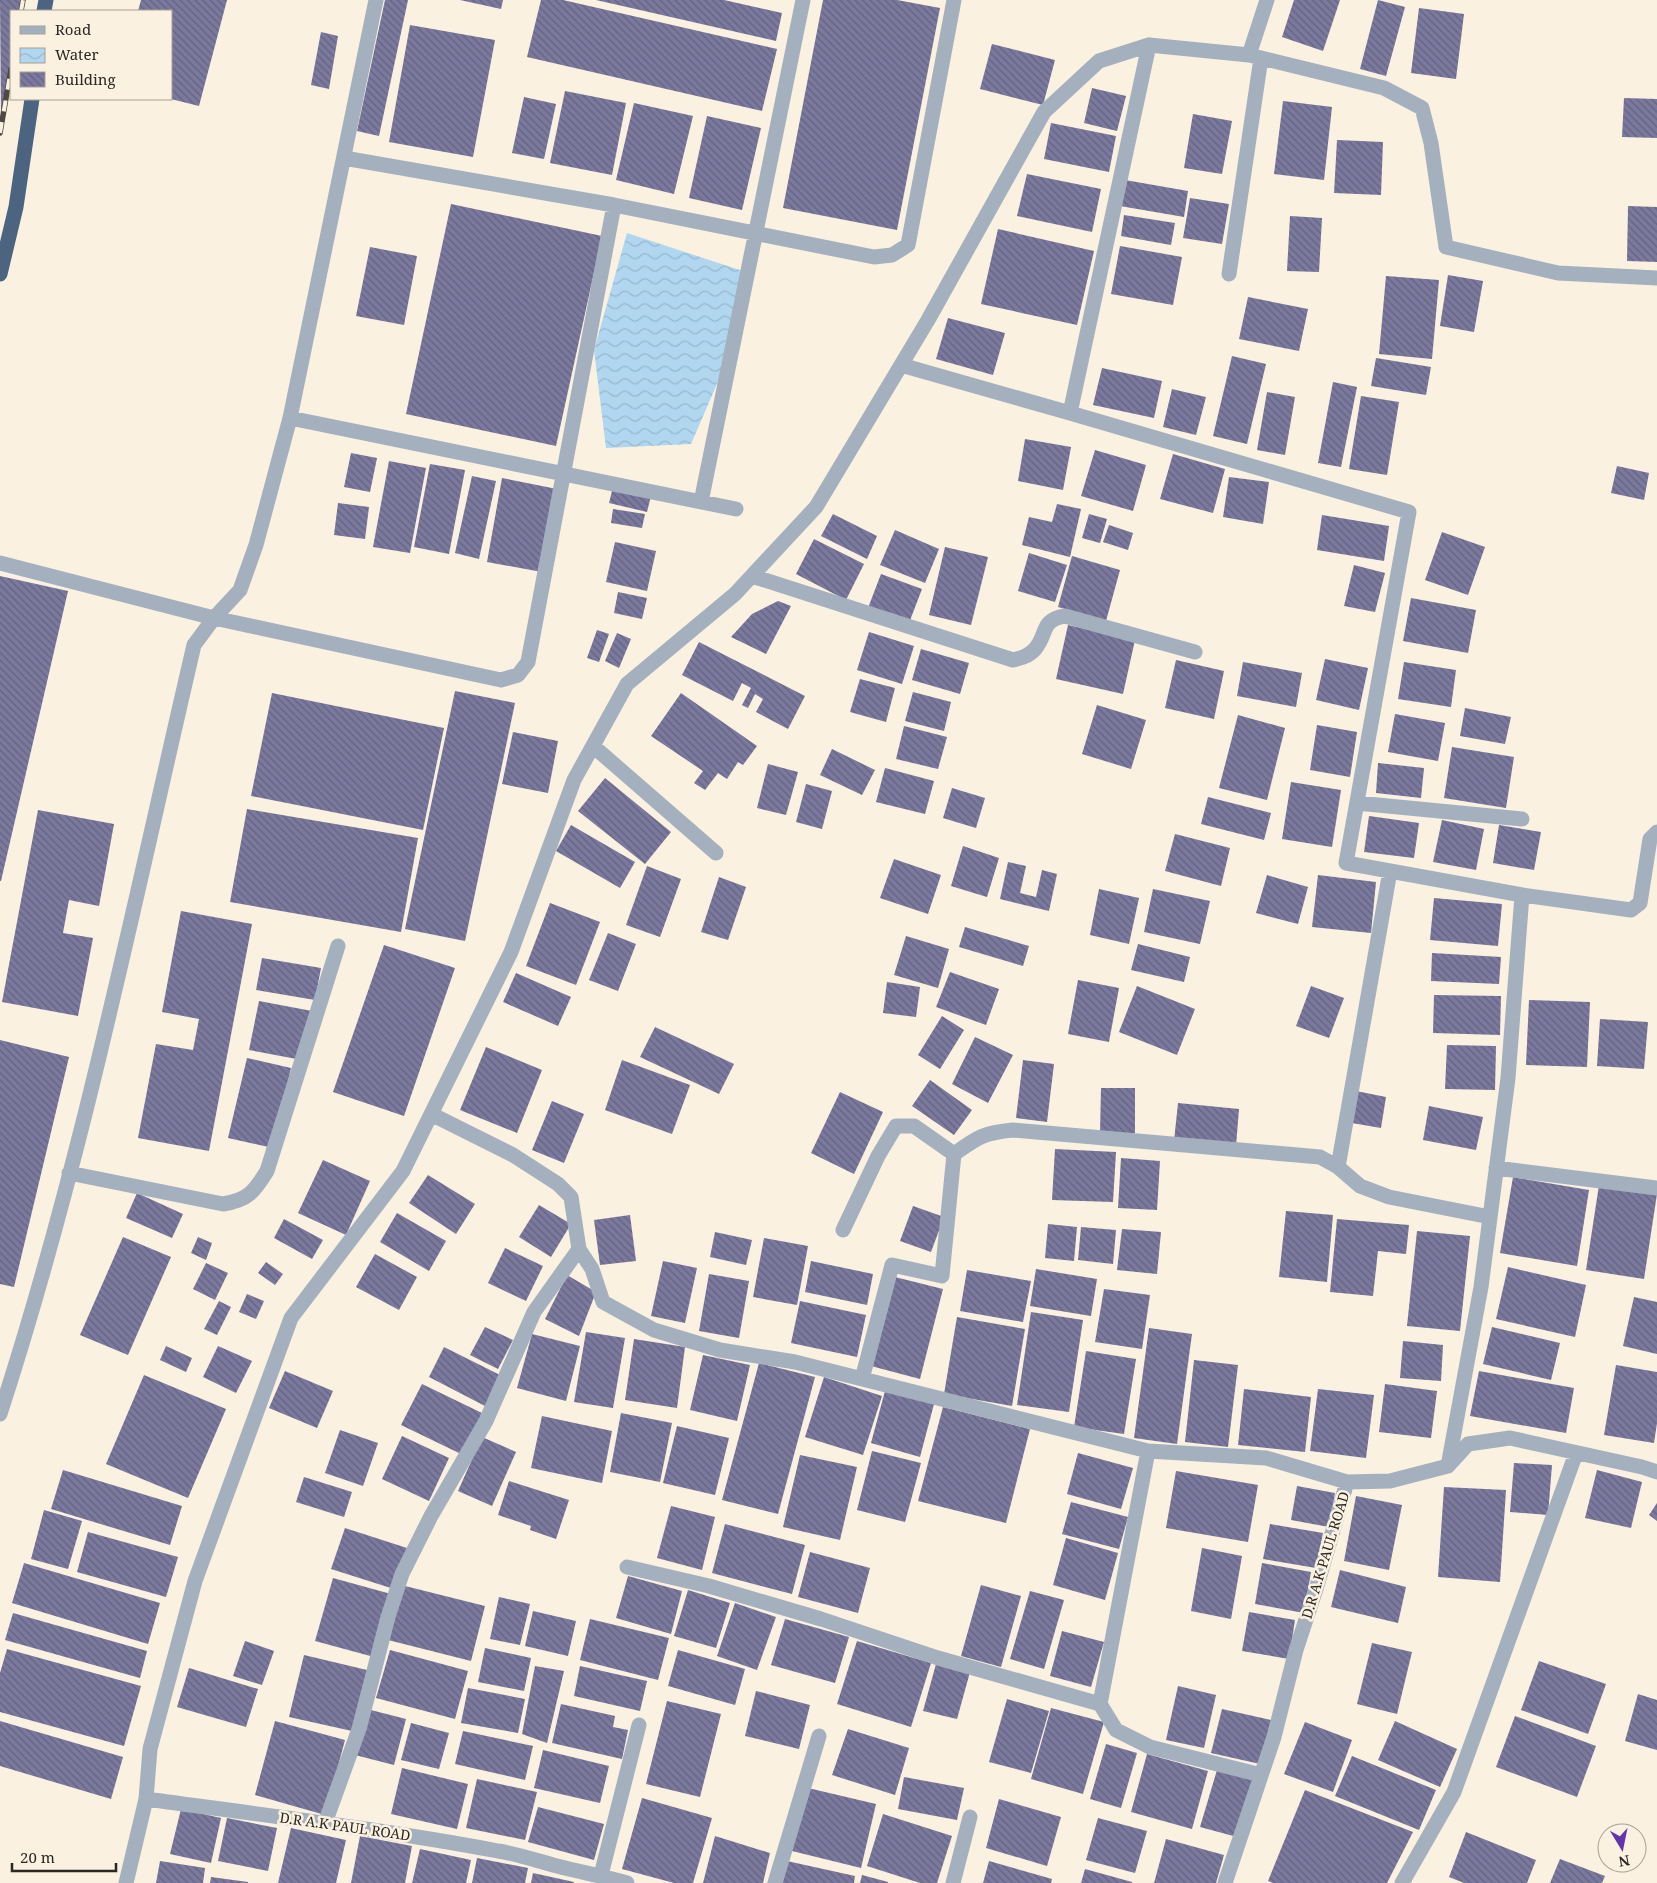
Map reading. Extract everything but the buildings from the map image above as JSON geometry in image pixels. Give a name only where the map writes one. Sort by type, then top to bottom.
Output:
[{"type":"highway","points":[[0,274],[16,207],[32,100]]},
{"type":"street","points":[[0,1414],[29,1325],[69,1173],[122,958],[194,645],[214,618],[240,590],[256,544],[290,418],[376,0]]},
{"type":"street","points":[[701,502],[804,0]]},
{"type":"street","points":[[344,158],[614,205],[874,257],[892,255],[908,245],[954,0]]},
{"type":"street","points":[[1228,274],[1255,57],[1267,0]]},
{"type":"street","points":[[1070,413],[1149,45]]},
{"type":"street","points":[[126,1883],[146,1799],[150,1749],[195,1580],[291,1318],[403,1171],[511,952],[574,780],[626,684],[735,594],[816,507],[901,366],[1044,112],[1099,61],[1149,45],[1255,57],[1384,88],[1422,108],[1431,143],[1446,247],[1558,273],[1657,278]]},
{"type":"street","points":[[0,563],[214,618],[501,680],[518,676],[528,662],[614,205]]},
{"type":"street","points":[[901,366],[1070,413],[1409,512],[1346,864],[1522,895],[1632,910],[1640,902],[1650,840],[1657,832]]},
{"type":"street","points":[[290,418],[736,509]]},
{"type":"street","points":[[752,576],[1013,660],[1026,656],[1035,649],[1047,624],[1055,618],[1065,616],[1195,652]]},
{"type":"street","points":[[593,746],[716,853]]},
{"type":"street","points":[[1357,803],[1522,819]]},
{"type":"street","points":[[1338,1167],[1390,871]]},
{"type":"street","points":[[1448,1466],[1481,1287],[1508,1078],[1522,895]]},
{"type":"street","points":[[69,1173],[223,1204],[238,1202],[254,1191],[267,1171],[338,946]]},
{"type":"street","points":[[431,1114],[514,1155],[558,1184],[571,1196],[579,1249],[592,1269],[603,1302],[654,1330],[720,1350],[795,1362],[1148,1452],[1266,1458],[1347,1482]]},
{"type":"street","points":[[842,1230],[896,1126],[914,1126],[954,1154]]},
{"type":"street","points":[[862,1379],[892,1265],[942,1276],[954,1154],[974,1140],[989,1133],[1013,1130],[1320,1157],[1338,1167],[1360,1186],[1389,1198],[1490,1217]]},
{"type":"street","points":[[1496,1168],[1657,1188]]},
{"type":"street","points":[[325,1823],[359,1729],[388,1617],[402,1574],[431,1516],[486,1421],[534,1312],[579,1249]]},
{"type":"street","points":[[1448,1466],[1468,1444],[1510,1438],[1657,1472]]},
{"type":"street","points":[[1148,1452],[1100,1704],[1116,1730],[1150,1747],[1261,1776]]},
{"type":"street","points":[[1402,1883],[1454,1792],[1576,1453]]},
{"type":"street","name":"D.R A.K PAUL ROAD","points":[[1225,1883],[1274,1737],[1296,1650],[1347,1482],[1390,1481],[1448,1466]]},
{"type":"street","points":[[627,1567],[709,1586],[821,1619],[938,1658],[1100,1704]]},
{"type":"street","points":[[601,1875],[639,1725]]},
{"type":"street","points":[[775,1883],[818,1736]]},
{"type":"street","name":"D.R A.K PAUL ROAD","points":[[146,1799],[242,1810],[500,1851],[627,1883]]},
{"type":"street","points":[[953,1883],[970,1817]]},
{"type":"water","points":[[627,233],[749,273],[726,363],[691,444],[606,448],[594,350]]},
{"type":"railway","points":[[21,10],[23,0]]},
{"type":"railway","points":[[0,133],[10,75]]}]
